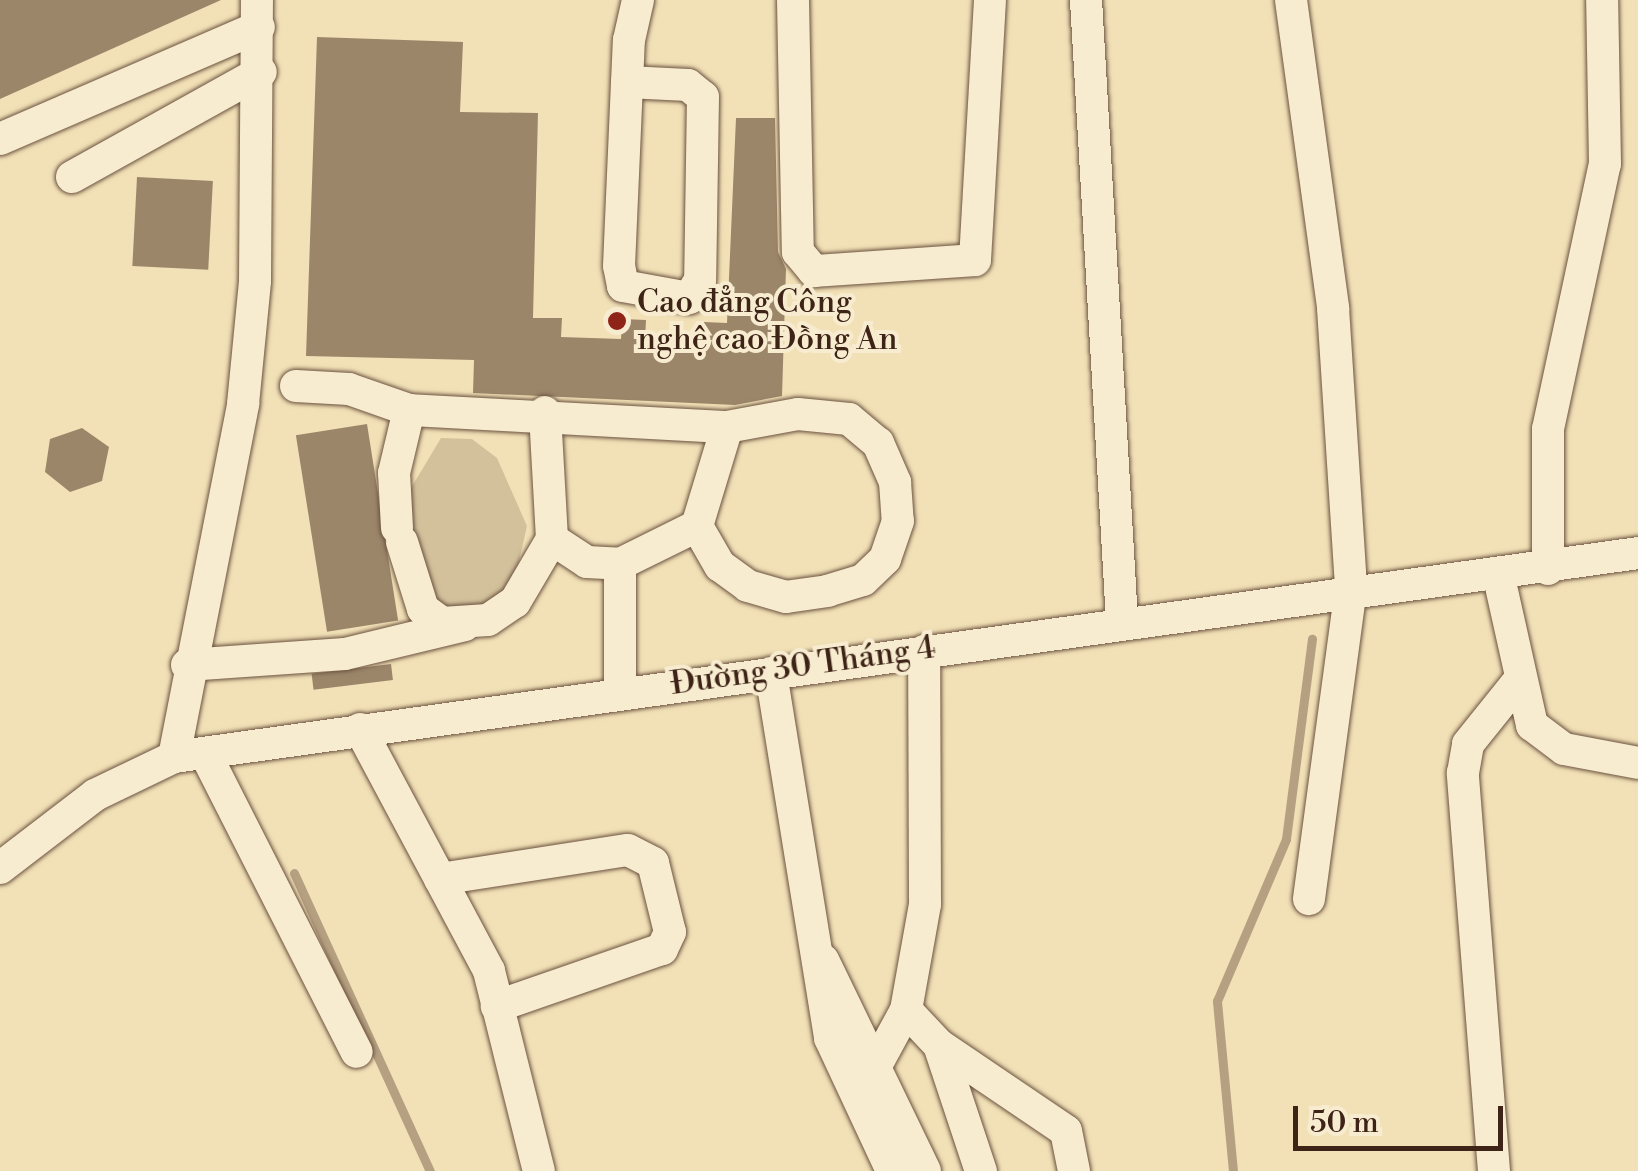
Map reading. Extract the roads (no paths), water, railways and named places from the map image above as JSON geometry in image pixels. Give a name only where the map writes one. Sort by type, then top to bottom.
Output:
[{"type":"street","points":[[627,82],[688,85],[703,97],[700,280],[689,298],[622,286],[627,82],[638,0]]},
{"type":"street","points":[[793,0],[798,252],[814,271],[975,260],[990,0]]},
{"type":"street","points":[[1086,0],[1122,620]]},
{"type":"street","points":[[1290,0],[1332,308],[1351,588],[1309,899]]},
{"type":"street","points":[[1548,569],[1548,430],[1605,164],[1602,0]]},
{"type":"street","points":[[0,139],[258,13],[261,72],[243,404],[187,664],[190,755],[357,1052]]},
{"type":"street","points":[[72,176],[261,72]]},
{"type":"street","points":[[296,386],[349,389],[409,410],[545,412],[727,427],[798,414],[849,419],[878,444],[898,521],[885,559],[862,580],[786,597],[720,566],[697,526],[727,427]]},
{"type":"street","points":[[409,410],[394,472],[400,535],[423,609],[465,625]]},
{"type":"street","points":[[187,664],[344,654],[465,625],[514,602],[552,540],[545,412]]},
{"type":"street","points":[[552,540],[587,562],[620,564],[697,526]]},
{"type":"street","name":"Đường 30 Tháng 4","points":[[0,868],[95,795],[190,755],[620,690],[770,673],[1351,588],[1548,569],[1638,554]]},
{"type":"street","points":[[620,564],[620,690]]},
{"type":"street","points":[[1498,573],[1516,684],[1544,738],[1638,763]]},
{"type":"street","points":[[874,1069],[906,1010],[925,904],[924,651]]},
{"type":"street","points":[[770,673],[830,1038],[892,1171]]},
{"type":"street","points":[[1494,1171],[1463,773],[1468,744],[1516,684]]},
{"type":"street","points":[[360,729],[440,879],[497,1006],[539,1171]]},
{"type":"street","points":[[440,879],[628,850],[653,863],[670,932],[662,948],[497,1006]]},
{"type":"street","points":[[815,948],[860,1020],[874,1069],[925,1171]]},
{"type":"street","points":[[906,1010],[939,1044],[1066,1131],[1074,1171]]},
{"type":"street","points":[[939,1044],[981,1171]]},
{"type":"waterway","points":[[1233,1171],[1217,1001],[1286,839],[1312,639]]},
{"type":"waterway","points":[[294,873],[430,1171]]},
{"type":"place","name":"Cao đẳng Công nghệ cao Đồng An","points":[[617,321]]}]
